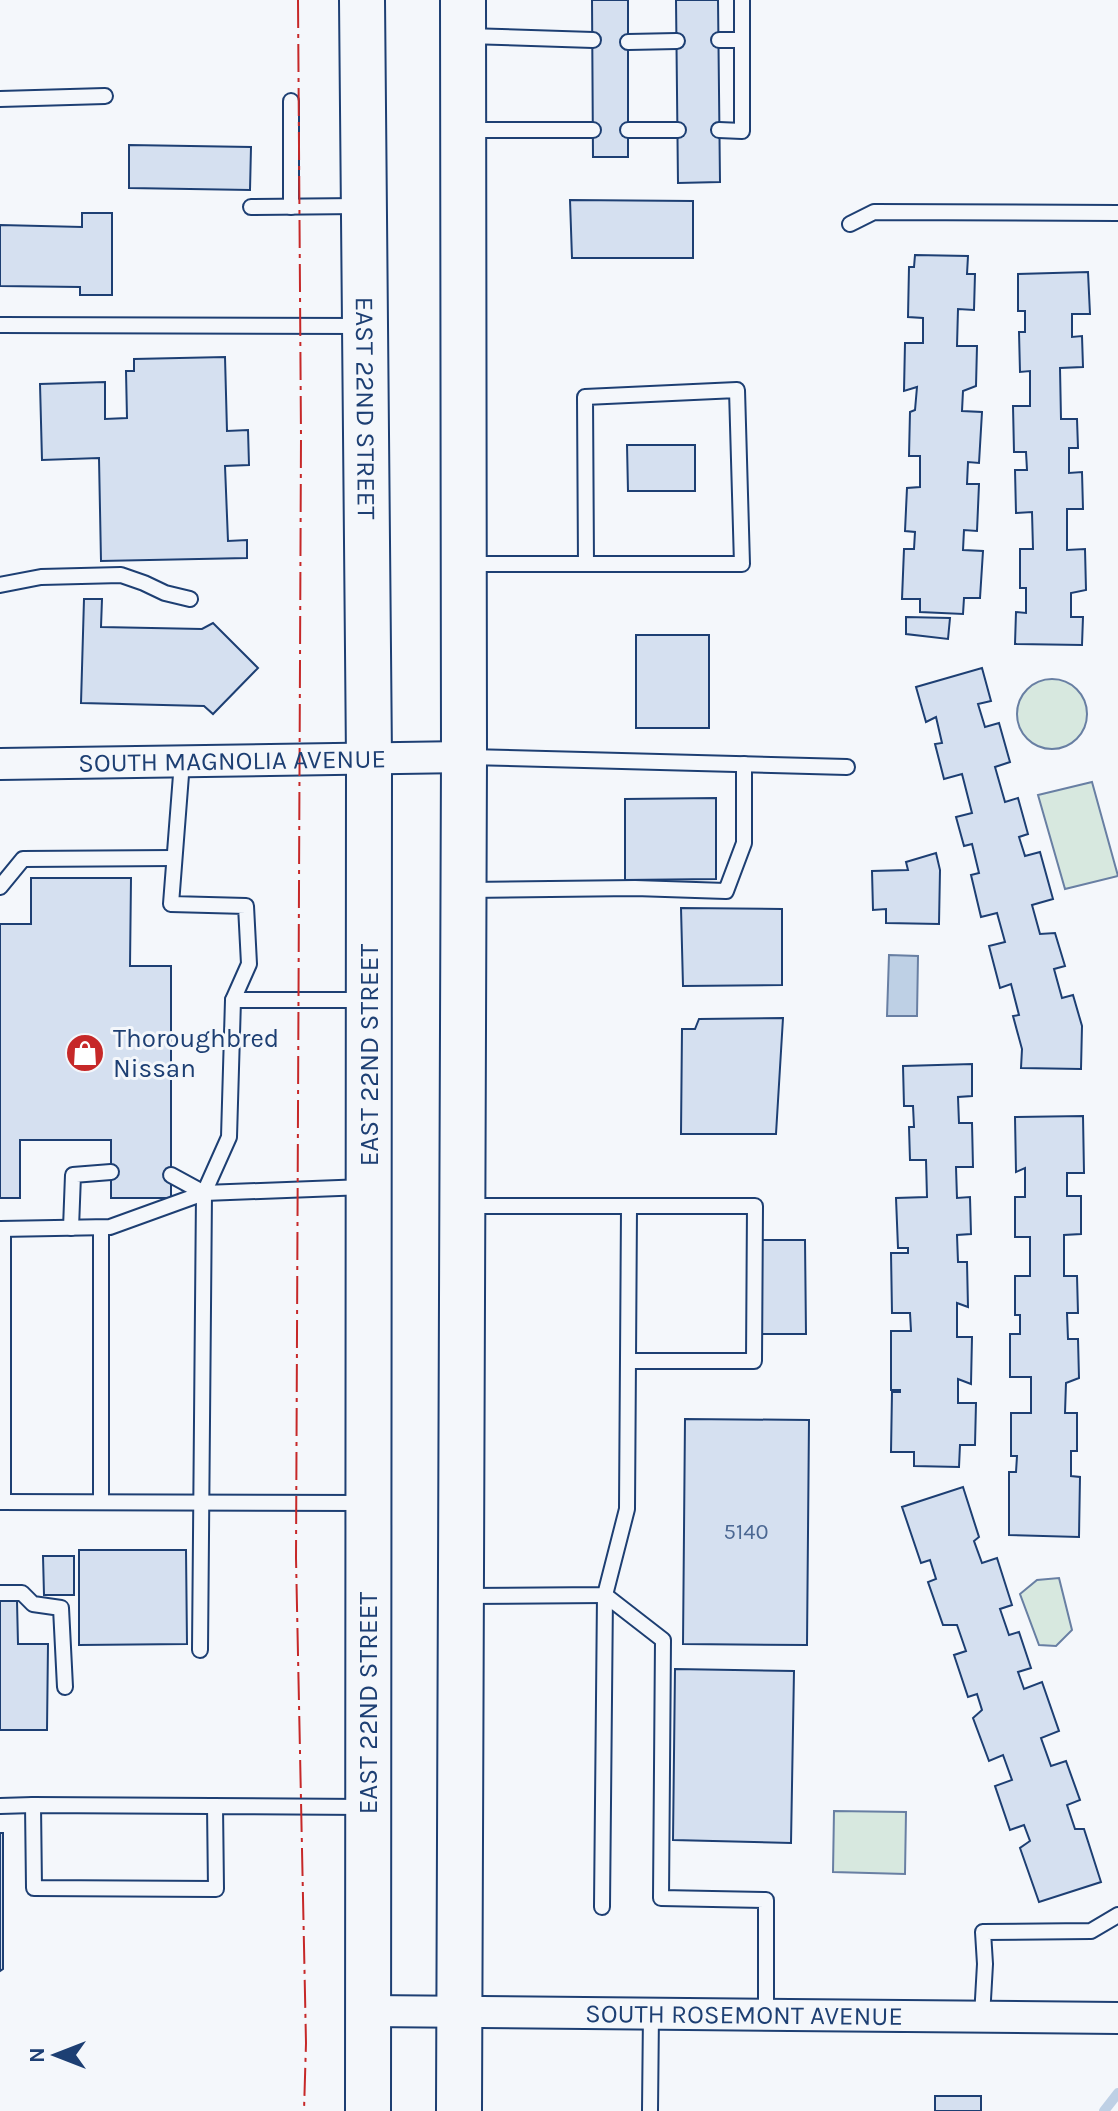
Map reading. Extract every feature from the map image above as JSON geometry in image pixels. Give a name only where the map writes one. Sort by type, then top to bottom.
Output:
[{"type":"main road","name":"EAST 22ND STREET","points":[[362,0],[369,759],[368,2111]]},
{"type":"main road","points":[[459,2111],[464,757],[463,18]]},
{"type":"street","name":"SOUTH MAGNOLIA AVENUE","points":[[0,764],[464,757]]},
{"type":"street","name":"SOUTH ROSEMONT AVENUE","points":[[368,2011],[1118,2018]]},
{"type":"lane","points":[[719,130],[742,131],[742,0]]},
{"type":"lane","points":[[463,18],[593,40]]},
{"type":"lane","points":[[719,40],[742,40]]},
{"type":"lane","points":[[628,42],[677,41]]},
{"type":"lane","points":[[0,99],[105,96]]},
{"type":"lane","points":[[291,101],[291,207]]},
{"type":"lane","points":[[463,130],[593,130]]},
{"type":"lane","points":[[628,130],[678,130]]},
{"type":"lane","points":[[251,207],[364,206]]},
{"type":"lane","points":[[850,224],[874,212],[1118,213]]},
{"type":"lane","points":[[0,325],[365,326]]},
{"type":"lane","points":[[463,564],[586,564],[742,564],[737,390],[585,397],[586,564]]},
{"type":"lane","points":[[0,585],[41,577],[121,575],[165,593],[190,599]]},
{"type":"lane","points":[[464,757],[847,767]]},
{"type":"lane","points":[[182,762],[171,904],[246,906],[249,964],[233,1000],[229,1137],[204,1193],[200,1650]]},
{"type":"lane","points":[[463,890],[620,888],[726,891],[744,843],[744,764]]},
{"type":"lane","points":[[0,887],[23,859],[173,858]]},
{"type":"lane","points":[[233,1000],[369,1000]]},
{"type":"lane","points":[[71,1228],[73,1175],[111,1172]]},
{"type":"lane","points":[[171,1175],[204,1193]]},
{"type":"lane","points":[[368,1503],[1,1502],[2,1229],[110,1227],[204,1193],[369,1187]]},
{"type":"lane","points":[[462,1206],[755,1206],[754,1361],[629,1361]]},
{"type":"lane","points":[[602,1907],[605,1595],[627,1509],[629,1208]]},
{"type":"lane","points":[[101,1228],[101,1502]]},
{"type":"lane","points":[[0,1593],[22,1593],[33,1604],[61,1608],[65,1687]]},
{"type":"lane","points":[[461,1595],[605,1595],[663,1640],[661,1898],[766,1900],[766,2014]]},
{"type":"lane","points":[[33,1805],[34,1888],[216,1889],[215,1806]]},
{"type":"lane","points":[[0,1806],[368,1807]]},
{"type":"lane","points":[[982,2017],[983,1932],[1091,1931],[1118,1915]]},
{"type":"lane","points":[[650,2111],[651,2013]]},
{"type":"shaded area","points":[[1052,679],[1077,689],[1087,714],[1077,739],[1052,749],[1027,739],[1017,714],[1027,689]]},
{"type":"shaded area","points":[[1092,782],[1118,876],[1065,889],[1038,795]]},
{"type":"shaded area","points":[[1059,1578],[1072,1630],[1056,1646],[1039,1645],[1020,1594],[1037,1580]]},
{"type":"shaded area","points":[[834,1811],[906,1812],[905,1874],[833,1872]]},
{"type":"water","points":[[889,955],[918,956],[917,1016],[887,1016]]},
{"type":"building","points":[[592,0],[628,0],[628,157],[593,157]]},
{"type":"building","points":[[676,0],[718,0],[720,182],[678,183]]},
{"type":"building","points":[[129,145],[251,147],[250,190],[129,188]]},
{"type":"building","points":[[570,200],[693,201],[693,258],[572,258]]},
{"type":"building","points":[[82,213],[112,213],[112,295],[80,295],[80,287],[0,286],[0,225],[82,227]]},
{"type":"building","points":[[915,255],[968,256],[967,274],[975,274],[974,310],[958,309],[957,346],[977,346],[976,386],[963,391],[962,411],[982,412],[979,463],[968,462],[967,484],[979,484],[977,531],[964,530],[963,550],[983,551],[980,598],[964,598],[963,614],[920,612],[920,599],[902,599],[904,549],[914,549],[915,532],[905,531],[907,488],[920,487],[920,456],[909,456],[910,412],[915,410],[917,387],[904,391],[905,343],[923,343],[923,318],[908,317],[909,267],[914,267]]},
{"type":"building","points":[[1088,272],[1090,314],[1072,314],[1072,337],[1082,336],[1083,367],[1060,368],[1061,419],[1077,419],[1078,448],[1069,448],[1069,473],[1082,472],[1083,509],[1067,509],[1067,550],[1085,549],[1086,590],[1071,593],[1071,617],[1083,617],[1082,645],[1015,644],[1016,612],[1026,613],[1026,588],[1020,588],[1020,549],[1033,549],[1032,512],[1016,513],[1015,470],[1027,470],[1026,452],[1014,452],[1013,406],[1030,406],[1030,371],[1020,372],[1019,332],[1025,332],[1025,311],[1018,311],[1018,274]]},
{"type":"building","points":[[225,357],[227,431],[248,430],[249,465],[225,466],[228,541],[247,540],[247,558],[101,561],[99,458],[42,460],[40,384],[105,382],[105,419],[127,418],[126,371],[134,371],[134,359]]},
{"type":"building","points":[[627,445],[695,445],[695,491],[628,491]]},
{"type":"building","points":[[84,599],[102,599],[101,627],[202,629],[213,623],[258,668],[213,714],[204,706],[81,703]]},
{"type":"building","points":[[906,617],[950,618],[948,639],[906,634]]},
{"type":"building","points":[[636,635],[709,635],[709,728],[636,728]]},
{"type":"building","points":[[982,668],[991,701],[978,704],[985,727],[999,723],[1010,762],[995,767],[1005,802],[1018,798],[1028,834],[1019,837],[1025,856],[1040,852],[1053,899],[1032,905],[1040,934],[1055,933],[1065,966],[1054,969],[1062,998],[1073,995],[1082,1026],[1081,1069],[1021,1068],[1022,1049],[1013,1016],[1019,1015],[1011,984],[1000,988],[989,946],[1005,942],[997,913],[981,917],[971,875],[979,873],[972,844],[964,846],[956,817],[972,813],[962,774],[944,779],[935,744],[942,743],[936,717],[926,722],[916,687]]},
{"type":"building","points":[[716,798],[716,879],[625,880],[625,799]]},
{"type":"building","points":[[936,853],[940,870],[939,924],[886,923],[886,909],[873,910],[872,871],[908,870],[906,862]]},
{"type":"building","name":"Thoroughbred Nissan","points":[[31,878],[131,878],[130,966],[171,966],[171,1198],[111,1198],[111,1140],[20,1140],[20,1198],[0,1198],[0,924],[31,924]]},
{"type":"building","points":[[681,908],[782,909],[782,985],[683,986]]},
{"type":"building","points":[[783,1018],[776,1134],[681,1134],[682,1029],[695,1029],[699,1019]]},
{"type":"building","points":[[972,1064],[972,1096],[958,1097],[959,1123],[972,1123],[973,1167],[956,1167],[957,1198],[970,1197],[971,1234],[957,1235],[958,1262],[967,1262],[968,1307],[957,1303],[957,1337],[972,1337],[971,1384],[958,1379],[958,1403],[976,1403],[975,1445],[960,1445],[959,1467],[914,1466],[914,1452],[891,1452],[892,1392],[900,1390],[891,1390],[891,1331],[911,1331],[910,1313],[892,1313],[891,1253],[908,1253],[908,1248],[898,1248],[896,1198],[927,1197],[926,1160],[910,1160],[909,1127],[914,1127],[913,1106],[904,1106],[903,1066]]},
{"type":"building","points":[[1083,1116],[1084,1173],[1067,1173],[1067,1196],[1081,1196],[1081,1234],[1064,1235],[1064,1276],[1077,1276],[1078,1313],[1067,1313],[1068,1339],[1078,1339],[1079,1378],[1066,1383],[1065,1413],[1077,1413],[1077,1451],[1071,1451],[1071,1476],[1080,1477],[1079,1537],[1009,1535],[1009,1472],[1016,1472],[1017,1456],[1011,1456],[1011,1413],[1031,1413],[1031,1377],[1010,1377],[1010,1334],[1020,1334],[1020,1315],[1015,1315],[1015,1276],[1030,1276],[1030,1237],[1015,1237],[1015,1197],[1025,1197],[1025,1168],[1016,1172],[1015,1117]]},
{"type":"building","points":[[760,1240],[805,1240],[806,1334],[761,1334]]},
{"type":"building","points":[[685,1419],[809,1420],[807,1645],[683,1644]]},
{"type":"building","points":[[963,1487],[979,1537],[974,1541],[982,1563],[997,1558],[1012,1605],[1000,1609],[1009,1635],[1019,1632],[1031,1668],[1018,1672],[1024,1689],[1042,1682],[1059,1731],[1041,1738],[1051,1766],[1066,1761],[1080,1800],[1067,1805],[1075,1829],[1084,1829],[1101,1882],[1039,1902],[1020,1848],[1030,1841],[1024,1825],[1010,1830],[995,1786],[1012,1780],[1003,1755],[989,1761],[973,1718],[982,1710],[977,1694],[968,1697],[954,1655],[966,1651],[957,1625],[943,1625],[928,1582],[936,1579],[930,1560],[921,1563],[902,1507]]},
{"type":"building","points":[[79,1550],[186,1550],[187,1644],[79,1645]]},
{"type":"building","points":[[43,1556],[74,1556],[74,1595],[44,1595]]},
{"type":"building","points":[[0,1601],[17,1601],[18,1644],[48,1644],[47,1730],[0,1730]]},
{"type":"building","points":[[675,1669],[794,1671],[791,1843],[673,1840]]},
{"type":"building","points":[[0,1833],[3,1833],[3,1969],[0,1971]]},
{"type":"building","points":[[935,2096],[981,2096],[981,2111],[935,2111]]},
{"type":"waterway","points":[[1104,2111],[1118,2093]]},
{"type":"power","points":[[298,0],[301,437],[296,1558],[306,2043],[304,2111]]},
{"type":"place","name":"Thoroughbred Nissan","points":[[85,1053]]}]
